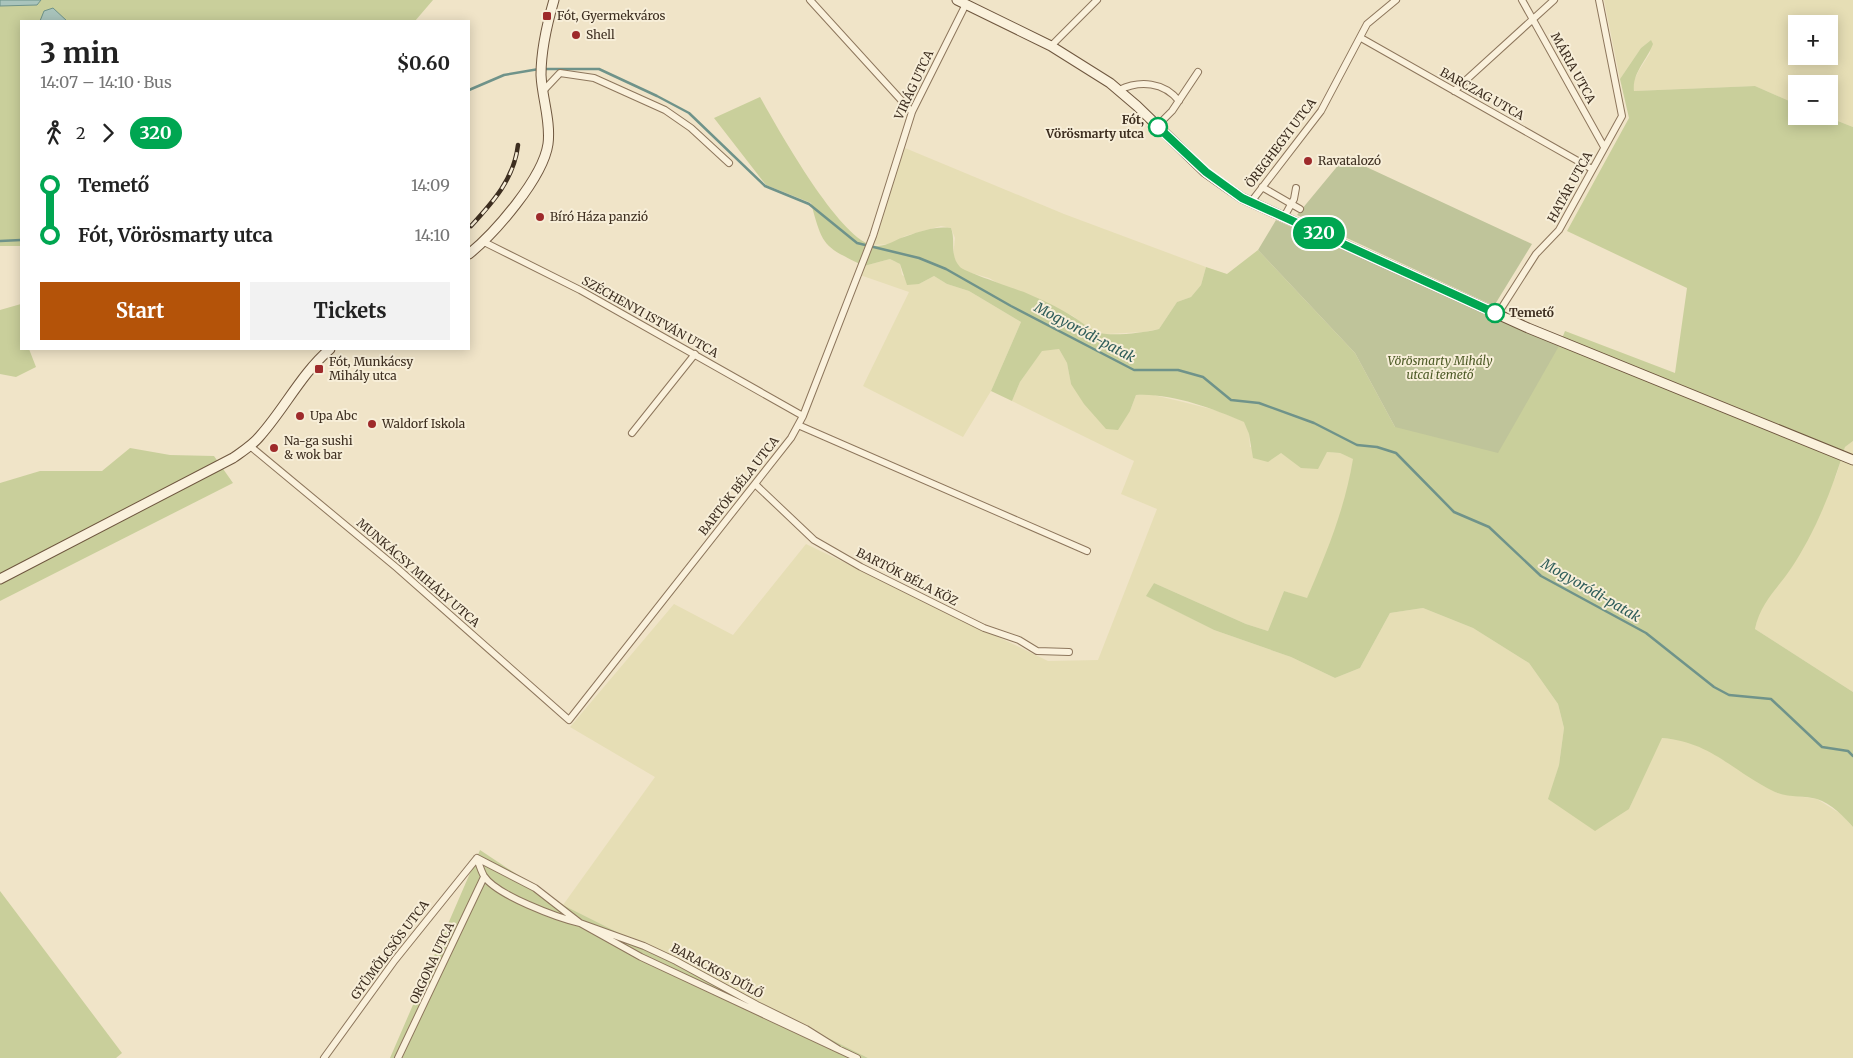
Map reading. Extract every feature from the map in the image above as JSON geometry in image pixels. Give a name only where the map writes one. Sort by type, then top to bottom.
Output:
[{"type":"main road","points":[[470,253],[484,242],[536,176],[543,161],[548,137],[541,74],[554,0]]},
{"type":"main road","points":[[957,0],[1051,46],[1119,90],[1220,184],[1251,202],[1497,315],[1853,460]]},
{"type":"main road","points":[[0,579],[233,458],[260,436],[301,379],[329,350]]},
{"type":"street","points":[[810,0],[912,112]]},
{"type":"street","points":[[1051,46],[1097,0]]},
{"type":"street","name":"ÖREGHEGYI UTCA","points":[[1251,202],[1321,111],[1367,24],[1396,0]]},
{"type":"street","name":"MÁRIA UTCA","points":[[1522,0],[1604,147]]},
{"type":"street","points":[[1454,90],[1554,0]]},
{"type":"street","name":"HATÁR UTCA","points":[[1497,315],[1536,254],[1559,230],[1622,116],[1599,0]]},
{"type":"street","name":"VIRÁG UTCA","points":[[873,236],[912,112],[966,4]]},
{"type":"street","name":"BARCZAG UTCA","points":[[1361,38],[1592,169]]},
{"type":"street","points":[[1157,126],[1172,111],[1198,72]]},
{"type":"street","points":[[543,91],[560,73],[594,78],[664,110],[691,128],[729,163]]},
{"type":"street","points":[[1119,90],[1132,83],[1151,84],[1165,88],[1179,101]]},
{"type":"street","points":[[1262,187],[1300,209]]},
{"type":"street","points":[[1284,217],[1294,199],[1296,188]]},
{"type":"street","name":"BARTÓK BÉLA UTCA","points":[[570,720],[791,438],[803,416],[873,236]]},
{"type":"street","name":"SZÉCHENYI ISTVÁN UTCA","points":[[484,242],[580,290],[803,416]]},
{"type":"street","points":[[632,433],[695,354]]},
{"type":"street","points":[[798,425],[1087,551]]},
{"type":"street","name":"MUNKÁCSY MIHÁLY UTCA","points":[[250,446],[375,549],[570,720]]},
{"type":"street","name":"BARTÓK BÉLA KÖZ","points":[[755,484],[814,540],[861,567],[984,628],[1019,640],[1037,651],[1069,652]]},
{"type":"street","points":[[477,858],[484,877]]},
{"type":"street","name":"BARACKOS DŰLŐ","points":[[477,858],[535,888],[580,923],[642,957],[857,1058]]},
{"type":"street","name":"GYÜMÖLCSÖS UTCA","points":[[324,1058],[395,960],[477,858]]},
{"type":"street","name":"BARACKOS DŰLŐ","points":[[484,877],[494,886],[525,904],[644,946],[676,961],[756,1005],[806,1029],[838,1049]]},
{"type":"street","name":"ORGONA UTCA","points":[[398,1058],[484,877]]},
{"type":"shaded area","points":[[1604,0],[1853,0],[1853,127],[1838,121],[1838,75],[1788,75],[1788,100],[1755,86],[1634,91],[1633,83],[1650,53],[1651,40],[1641,48],[1620,79]]},
{"type":"shaded area","points":[[905,148],[1064,214],[1206,267],[1201,285],[1191,297],[1177,302],[1159,329],[1144,332],[1105,334],[1088,328],[1073,316],[1034,297],[1001,285],[989,278],[961,270],[953,258],[955,238],[951,228],[941,226],[905,236],[891,244],[871,245]]},
{"type":"shaded area","points":[[890,259],[900,264],[902,275],[919,284],[934,276],[947,284],[969,291],[1021,322],[991,391],[963,437],[863,386],[909,292],[860,275],[864,266]]},
{"type":"shaded area","points":[[1059,349],[1067,363],[1071,384],[1130,411],[1136,395],[1149,394],[1215,410],[1245,422],[1249,434],[1250,447],[1281,453],[1290,459],[1327,452],[1340,453],[1354,459],[1349,487],[1334,536],[1307,599],[1284,591],[1268,631],[1246,624],[1154,583],[1147,596],[1214,630],[1291,657],[1335,678],[1360,668],[1390,613],[1423,608],[1473,628],[1529,663],[1558,704],[1564,728],[1559,765],[1549,799],[1629,809],[1661,738],[1683,740],[1711,751],[1777,793],[1817,799],[1841,814],[1853,827],[1853,1058],[868,1058],[563,905],[655,777],[570,727],[674,604],[733,635],[806,544],[1048,661],[1098,660],[1157,509],[1121,494],[1134,461],[1012,401],[1020,382],[1042,350]]},
{"type":"shaded area","points":[[1853,441],[1853,692],[1755,629],[1758,614],[1772,591],[1790,570],[1836,476],[1845,447]]},
{"type":"green space","points":[[0,0],[433,0],[416,20],[20,20],[20,246],[0,246]]},
{"type":"green space","points":[[1651,40],[1653,44],[1635,78],[1634,91],[1755,86],[1788,100],[1788,125],[1838,125],[1838,121],[1853,127],[1853,441],[1845,447],[1815,526],[1799,556],[1769,598],[1757,620],[1755,629],[1853,692],[1853,827],[1837,811],[1822,801],[1775,792],[1722,759],[1695,745],[1662,738],[1629,809],[1595,831],[1548,799],[1559,765],[1564,728],[1558,704],[1529,663],[1473,628],[1423,608],[1390,613],[1360,668],[1335,678],[1291,657],[1214,630],[1146,596],[1154,583],[1246,624],[1268,631],[1284,591],[1307,598],[1334,530],[1350,477],[1353,459],[1340,453],[1327,452],[1318,469],[1301,468],[1281,453],[1268,462],[1253,458],[1249,434],[1244,422],[1191,402],[1163,396],[1136,395],[1130,411],[1118,430],[1106,429],[1084,404],[1071,384],[1067,363],[1059,349],[1042,351],[1020,382],[1012,401],[991,391],[1021,322],[969,291],[947,284],[934,276],[919,284],[907,285],[900,264],[890,259],[864,266],[832,249],[822,237],[811,203],[766,185],[714,118],[760,97],[810,179],[842,222],[857,237],[871,245],[881,246],[934,228],[951,228],[955,258],[960,267],[1043,300],[1101,333],[1126,334],[1159,329],[1177,302],[1191,297],[1201,285],[1206,267],[1227,274],[1258,250],[1355,353],[1395,427],[1559,346],[1565,331],[1675,373],[1687,288],[1567,231],[1629,118],[1620,79],[1641,48]]},
{"type":"green space","points":[[1345,157],[1532,244],[1494,306],[1297,215]]},
{"type":"green space","name":"Vörösmarty Mihály utcai temető","points":[[1276,220],[1559,346],[1498,453],[1395,427],[1355,353],[1258,250]]},
{"type":"green space","points":[[20,304],[20,350],[29,350],[36,367],[16,377],[0,374],[0,310]]},
{"type":"green space","points":[[130,448],[170,455],[214,456],[233,483],[0,601],[0,483],[40,471],[102,471]]},
{"type":"green space","points":[[480,850],[563,905],[868,1058],[390,1058]]},
{"type":"green space","points":[[0,891],[122,1053],[116,1058],[0,1058]]},
{"type":"water","points":[[0,0],[41,0],[37,5],[0,6]]},
{"type":"water","points":[[53,8],[66,20],[40,20],[44,11]]},
{"type":"waterway","name":"Mogyoródi-patak","points":[[470,90],[504,75],[539,69]]},
{"type":"waterway","name":"Mogyoródi-patak","points":[[544,69],[599,69],[657,96],[689,113],[765,186],[809,204],[857,243],[919,258],[946,269],[1011,306],[1134,370],[1178,370],[1203,377],[1231,400],[1259,403],[1314,423],[1357,445],[1377,447],[1396,453],[1454,512],[1489,527],[1541,576],[1646,633],[1714,687],[1729,695],[1771,699],[1822,747],[1848,751],[1853,756]]},
{"type":"waterway","name":"Mogyoródi-patak","points":[[0,241],[20,240]]},
{"type":"railway","points":[[471,226],[494,199],[507,179],[516,157],[518,145]]},
{"type":"bus line","name":"320","points":[[1158,127],[1220,184],[1242,198],[1495,313]]},
{"type":"place","name":"Fót, Gyermekváros","points":[[547,16]]},
{"type":"place","name":"Shell","points":[[576,35]]},
{"type":"place","name":"Fót, Vörösmarty utca","points":[[1158,127]]},
{"type":"place","name":"Ravatalozó","points":[[1308,161]]},
{"type":"place","name":"Bíró Háza panzió","points":[[540,217]]},
{"type":"place","name":"Temető","points":[[1495,313]]},
{"type":"place","name":"Fót, Munkácsy Mihály utca","points":[[319,369]]},
{"type":"place","name":"Upa Abc","points":[[300,416]]},
{"type":"place","name":"Waldorf Iskola","points":[[372,424]]},
{"type":"place","name":"Na-ga sushi & wok bar","points":[[274,448]]}]
